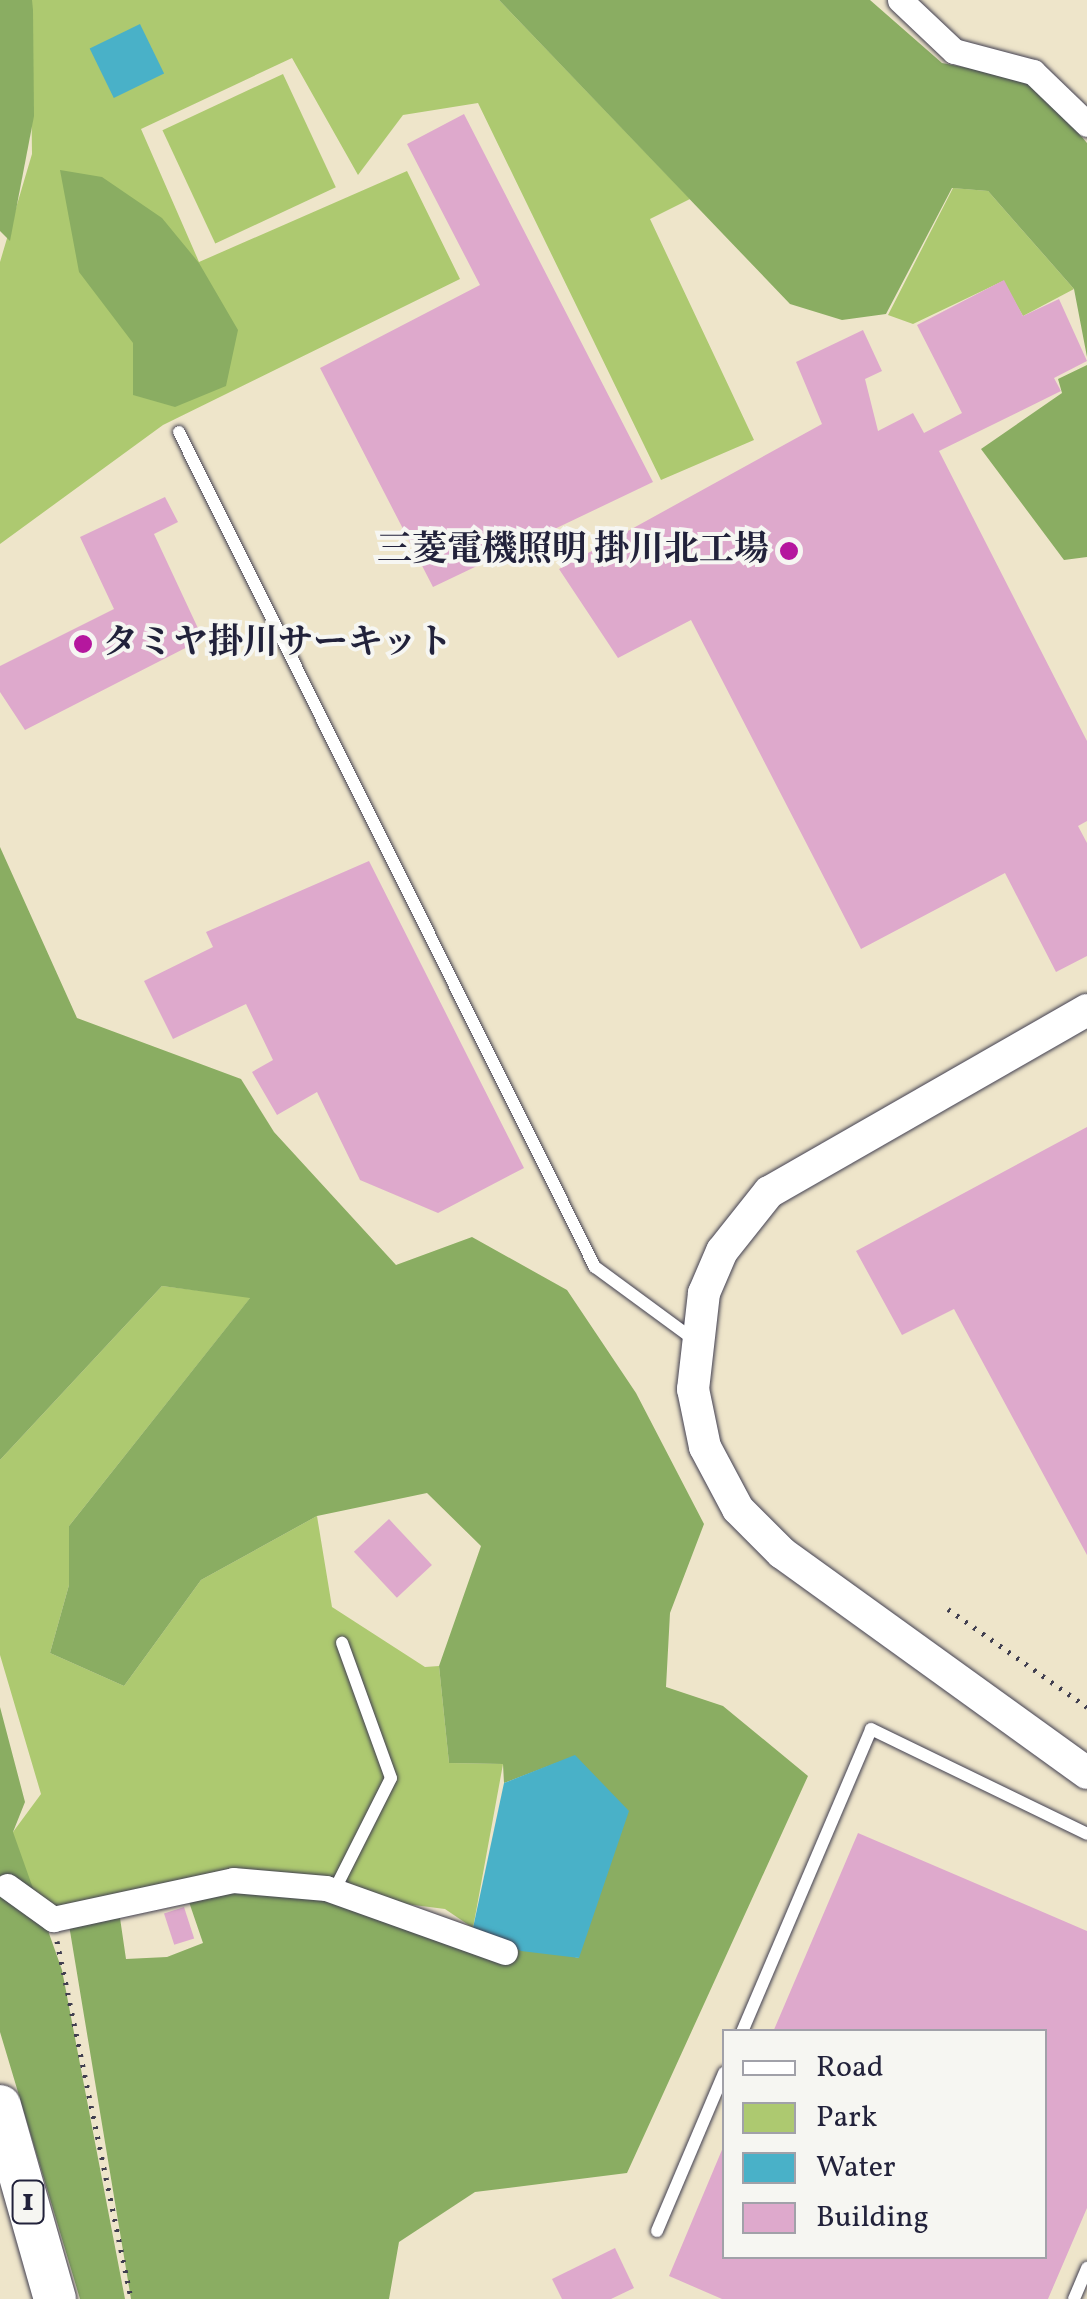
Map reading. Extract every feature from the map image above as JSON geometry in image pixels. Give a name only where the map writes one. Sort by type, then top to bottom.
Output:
[{"type":"highway","name":"1","points":[[0,2106],[55,2299]]},
{"type":"street","points":[[900,0],[954,51],[1032,72],[1087,124]]},
{"type":"street","points":[[1087,1010],[769,1192],[722,1251],[693,1339],[705,1447],[738,1509],[782,1553],[1087,1773]]},
{"type":"street","points":[[6,1886],[53,1919],[233,1880],[335,1889],[505,1952]]},
{"type":"lane","points":[[178,432],[595,1267],[693,1339]]},
{"type":"lane","points":[[335,1889],[391,1778],[342,1643]]},
{"type":"lane","points":[[743,2029],[871,1729],[1087,1834]]},
{"type":"lane","points":[[657,2232],[722,2078]]},
{"type":"lane","points":[[1074,2299],[1087,2268]]},
{"type":"path","points":[[948,1608],[1087,1707]]},
{"type":"path","points":[[53,1919],[131,2299]]},
{"type":"green space","points":[[0,0],[32,0],[33,10],[34,116],[10,241],[0,231]]},
{"type":"green space","points":[[30,0],[499,0],[690,199],[650,219],[754,440],[661,480],[478,103],[403,115],[358,175],[292,58],[141,129],[199,262],[407,171],[460,279],[163,425],[0,544],[0,262],[32,154]]},
{"type":"green space","points":[[499,0],[870,0],[942,63],[1035,81],[1087,143],[1087,357],[1074,289],[988,191],[952,188],[886,314],[842,320],[790,304]]},
{"type":"green space","points":[[283,74],[336,187],[215,243],[162,130]]},
{"type":"green space","points":[[60,170],[102,177],[162,218],[199,263],[238,330],[226,386],[175,407],[133,395],[133,343],[79,272]]},
{"type":"green space","points":[[953,188],[988,191],[1074,289],[1023,316],[1003,281],[913,324],[888,315]]},
{"type":"green space","points":[[1087,365],[1087,557],[1064,560],[981,449],[1062,393],[1058,379]]},
{"type":"green space","points":[[0,847],[77,1018],[241,1079],[274,1132],[396,1265],[472,1237],[567,1290],[636,1393],[704,1524],[670,1613],[666,1687],[723,1706],[808,1776],[627,2173],[475,2192],[399,2242],[389,2299],[131,2299],[69,1925],[120,1918],[126,1959],[167,1957],[203,1943],[188,1899],[248,1881],[579,1958],[575,1756],[504,1783],[503,1764],[449,1763],[439,1666],[481,1546],[427,1493],[317,1516],[201,1580],[124,1686],[50,1653],[69,1585],[69,1526],[250,1298],[162,1286],[0,1460]]},
{"type":"green space","points":[[162,1286],[251,1297],[69,1526],[69,1585],[50,1653],[124,1686],[201,1580],[317,1516],[332,1607],[425,1667],[439,1666],[449,1763],[503,1764],[473,1928],[445,1909],[225,1881],[53,1919],[8,1871],[13,1832],[41,1794],[0,1655],[0,1460]]},
{"type":"green space","points":[[0,1707],[25,1802],[13,1832],[62,1970],[125,2299],[80,2299],[0,2032]]},
{"type":"water","points":[[140,24],[164,73],[114,98],[90,49]]},
{"type":"water","points":[[575,1755],[629,1811],[579,1958],[521,1951],[473,1928],[504,1783]]},
{"type":"building","points":[[464,114],[653,482],[433,587],[320,368],[480,285],[407,144]]},
{"type":"building","name":"三菱電機照明 掛川北工場","points":[[1004,280],[1023,316],[1059,299],[1087,361],[1054,378],[1061,391],[939,451],[1087,741],[1087,821],[1078,826],[1087,843],[1087,956],[1056,972],[1005,873],[861,949],[691,620],[618,658],[559,569],[822,424],[796,362],[863,330],[882,371],[865,379],[878,431],[913,413],[924,433],[962,413],[917,325]]},
{"type":"building","points":[[165,497],[178,522],[154,534],[203,639],[25,730],[0,692],[0,666],[114,609],[80,537]]},
{"type":"building","points":[[369,861],[524,1168],[438,1213],[360,1180],[317,1092],[277,1115],[252,1072],[273,1060],[246,1004],[173,1039],[144,981],[213,947],[206,932]]},
{"type":"building","points":[[1087,1127],[1087,1555],[954,1309],[902,1335],[856,1251]]},
{"type":"building","points":[[389,1519],[432,1565],[397,1598],[354,1552]]},
{"type":"building","points":[[858,1833],[1087,1931],[1087,2208],[1048,2299],[722,2299],[669,2276],[722,2150],[722,2259],[1047,2259],[1047,2029],[774,2029]]},
{"type":"building","points":[[184,1907],[194,1938],[174,1945],[164,1913]]},
{"type":"building","points":[[615,2248],[634,2288],[611,2299],[562,2299],[552,2279]]},
{"type":"place","name":"三菱電機照明 掛川北工場","points":[[789,551]]},
{"type":"place","name":"タミヤ掛川サーキット","points":[[83,644]]}]
